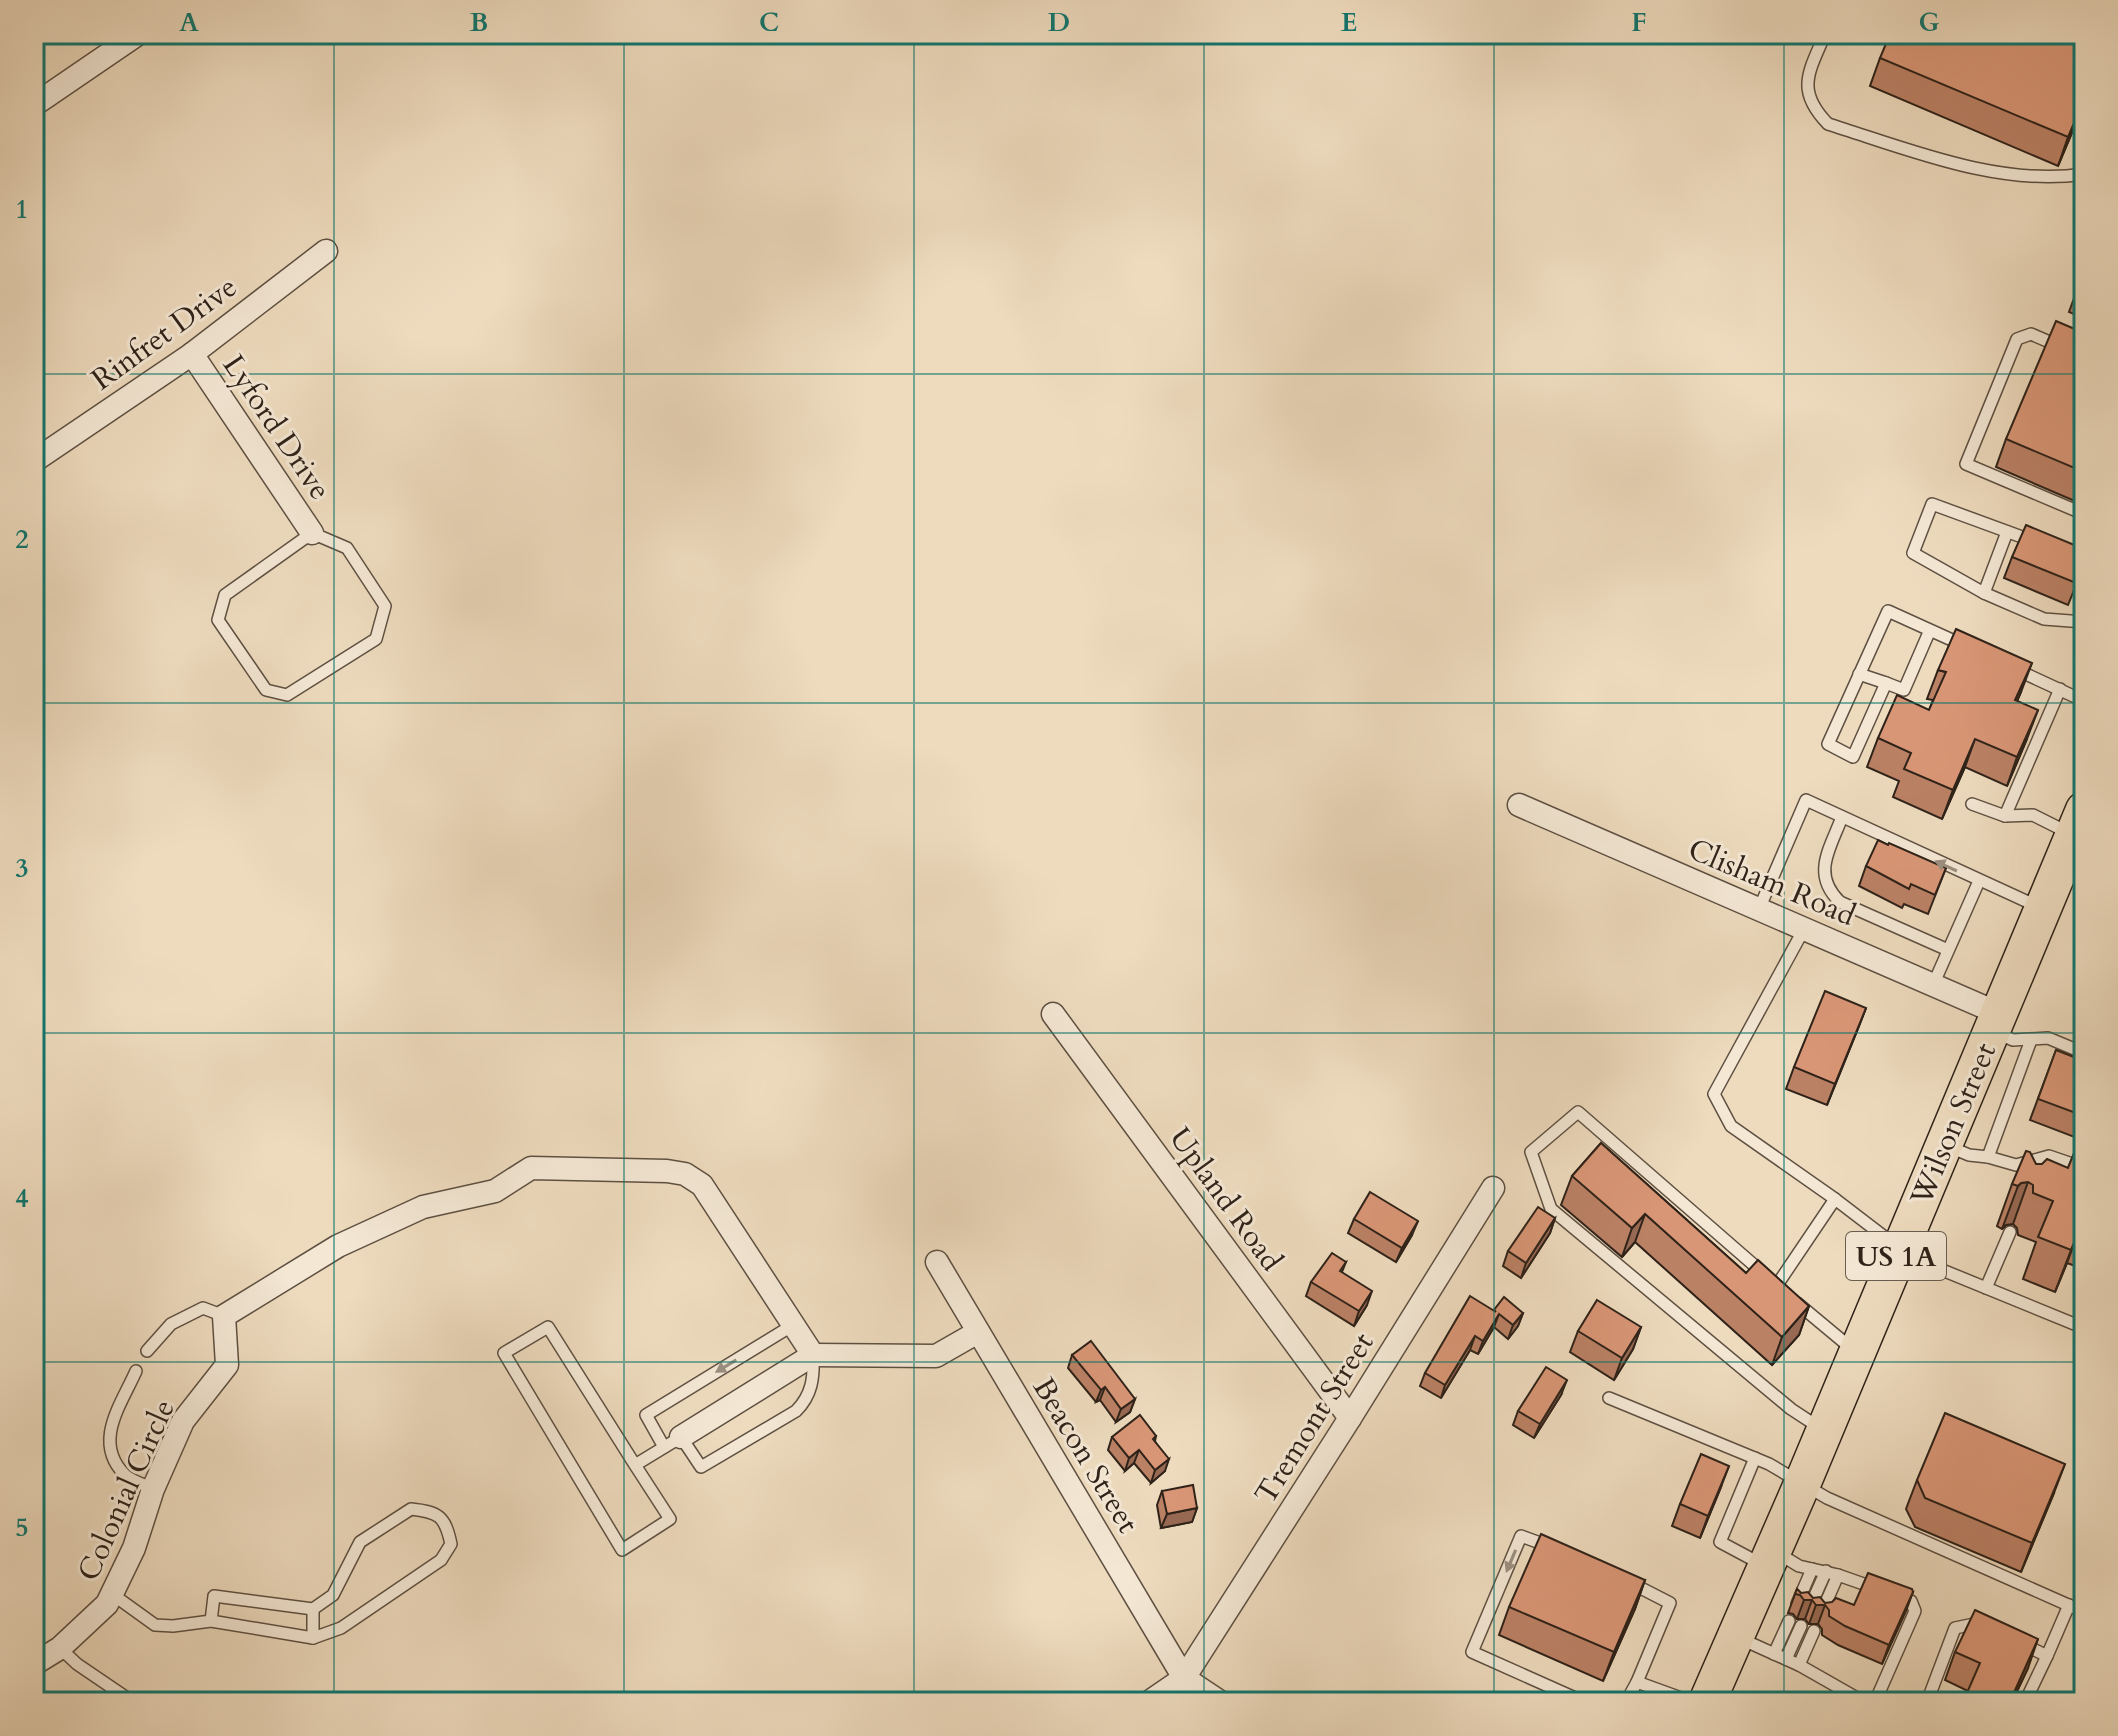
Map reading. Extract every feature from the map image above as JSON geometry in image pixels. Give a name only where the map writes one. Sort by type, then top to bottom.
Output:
[{"type":"main road","name":"Wilson Street","points":[[1707,1702],[1803,1482],[2079,822]]},
{"type":"street","points":[[34,105],[138,34]]},
{"type":"street","name":"Rinfret Drive","points":[[34,461],[192,354],[326,251]]},
{"type":"street","name":"Lyford Drive","points":[[192,354],[312,533]]},
{"type":"street","name":"Clisham Road","points":[[1519,805],[1933,985],[1997,1023]]},
{"type":"street","name":"Upland Road","points":[[1053,1014],[1350,1418]]},
{"type":"street","points":[[224,1316],[338,1246],[423,1207],[495,1191],[531,1168],[667,1171],[685,1174],[702,1185],[813,1355]]},
{"type":"street","name":"Tremont Street","points":[[1184,1678],[1493,1188]]},
{"type":"street","name":"Beacon Street","points":[[937,1262],[1184,1678]]},
{"type":"street","name":"Colonial Circle","points":[[43,1652],[107,1604],[134,1548],[153,1489],[183,1421],[227,1365],[224,1316]]},
{"type":"street","points":[[672,1442],[813,1355],[936,1356],[978,1332]]},
{"type":"street","points":[[1149,1702],[1184,1678],[1220,1702]]},
{"type":"lane","points":[[1825,34],[1806,79],[1814,109],[1828,124],[1964,167],[2061,178],[2084,174]]},
{"type":"lane","points":[[2084,357],[2031,334],[2017,339],[1966,464],[2084,514]]},
{"type":"lane","points":[[2050,546],[1932,504],[1913,553],[1984,593],[2044,619],[2081,621],[2084,607]]},
{"type":"lane","points":[[1984,593],[2007,532]]},
{"type":"lane","points":[[312,533],[347,548],[385,606],[376,639],[287,695],[266,690],[218,620],[225,595],[312,533]]},
{"type":"lane","points":[[1886,683],[1853,757],[1828,744],[1888,611],[1973,650]]},
{"type":"lane","points":[[1859,674],[1904,690],[1930,630]]},
{"type":"lane","points":[[2002,663],[2084,701]]},
{"type":"lane","points":[[2005,816],[2060,689]]},
{"type":"lane","points":[[1759,909],[1806,800],[2043,909]]},
{"type":"lane","points":[[1972,804],[2005,816],[2033,815],[2079,822]]},
{"type":"lane","points":[[1842,817],[1823,872],[1827,889],[1840,902],[1948,950]]},
{"type":"lane","points":[[1933,985],[1979,881]]},
{"type":"lane","points":[[1804,929],[1714,1094],[1731,1126],[1899,1248],[1925,1263],[2084,1328]]},
{"type":"lane","points":[[1997,1023],[2013,1040],[2048,1038],[2084,1053]]},
{"type":"lane","points":[[1988,1157],[2031,1040]]},
{"type":"lane","points":[[1824,1430],[1791,1409],[1551,1209],[1531,1152],[1578,1112],[1857,1352]]},
{"type":"lane","points":[[1945,1144],[1969,1155],[1988,1157],[2017,1171],[2049,1156],[2084,1168]]},
{"type":"lane","points":[[1777,1285],[1835,1199]]},
{"type":"lane","points":[[1986,1288],[2010,1232]]},
{"type":"lane","points":[[147,1351],[171,1324],[203,1308],[224,1316]]},
{"type":"lane","points":[[793,1325],[646,1415],[701,1467],[796,1411],[807,1400],[811,1388],[813,1355]]},
{"type":"lane","points":[[548,1327],[635,1465],[670,1519],[622,1550],[504,1353],[548,1327]]},
{"type":"lane","points":[[136,1371],[110,1427],[109,1448],[126,1475],[153,1489]]},
{"type":"lane","points":[[1609,1398],[1755,1458],[1827,1498],[2084,1612]]},
{"type":"lane","points":[[635,1465],[672,1442]]},
{"type":"lane","points":[[1755,1458],[1720,1542],[1768,1558],[1832,1573],[1911,1601],[1915,1611],[1875,1702]]},
{"type":"lane","points":[[112,1594],[155,1625],[211,1621],[313,1638],[341,1628],[441,1560],[451,1544],[446,1524],[431,1511],[411,1509],[360,1542],[333,1595],[313,1609],[214,1596],[211,1621]]},
{"type":"lane","points":[[1561,1551],[1521,1536],[1472,1652],[1584,1702]]},
{"type":"lane","points":[[1812,1569],[1803,1606],[1832,1573]]},
{"type":"lane","points":[[1821,1614],[1832,1573]]},
{"type":"lane","points":[[1620,1577],[1670,1603],[1626,1702]]},
{"type":"lane","points":[[2025,1702],[2069,1605]]},
{"type":"lane","points":[[313,1609],[313,1638]]},
{"type":"lane","points":[[1774,1654],[1795,1623],[1786,1659]]},
{"type":"lane","points":[[1927,1702],[1955,1628],[1980,1623],[1994,1629]]},
{"type":"lane","points":[[1799,1665],[1814,1631]]},
{"type":"lane","points":[[1735,1636],[1799,1665],[1864,1702]]},
{"type":"lane","points":[[2007,1636],[2047,1656]]},
{"type":"lane","points":[[43,1652],[77,1664],[127,1698],[126,1702]]},
{"type":"lane","points":[[1637,1682],[1692,1702]]},
{"type":"building","points":[[1890,34],[2084,34],[2084,100],[2068,137],[1880,58]]},
{"type":"building","points":[[2056,321],[2084,333],[2084,472],[2006,439]]},
{"type":"building","points":[[2026,525],[2084,549],[2084,564],[2076,583],[2012,557]]},
{"type":"building","points":[[1956,629],[2032,663],[2015,700],[2038,710],[2017,757],[1975,739],[1953,790],[1904,769],[1911,753],[1878,738],[1897,695],[1929,710],[1946,672],[1938,670]]},
{"type":"building","points":[[1878,840],[1946,868],[1935,895],[1911,884],[1909,889],[1866,866]]},
{"type":"building","points":[[1825,991],[1866,1008],[1835,1084],[1794,1067]]},
{"type":"building","points":[[2056,1050],[2084,1061],[2084,1116],[2038,1099]]},
{"type":"building","points":[[2081,1136],[2084,1137],[2084,1221],[2071,1250],[2038,1237],[2053,1201],[2033,1193],[2033,1185],[2028,1182],[2018,1186],[2012,1184],[2026,1151],[2030,1152],[2036,1164],[2042,1164],[2047,1159],[2068,1168]]},
{"type":"building","points":[[1601,1143],[1746,1273],[1758,1260],[1809,1306],[1782,1337],[1645,1214],[1632,1228],[1572,1176]]},
{"type":"building","points":[[1370,1192],[1418,1221],[1402,1248],[1354,1219]]},
{"type":"building","points":[[1538,1207],[1555,1218],[1526,1263],[1508,1251]]},
{"type":"building","points":[[1332,1253],[1346,1262],[1340,1271],[1372,1291],[1359,1311],[1311,1282]]},
{"type":"building","points":[[1470,1296],[1496,1312],[1494,1310],[1504,1297],[1523,1313],[1513,1325],[1499,1314],[1483,1341],[1475,1336],[1445,1385],[1425,1373]]},
{"type":"building","points":[[1597,1300],[1641,1327],[1622,1358],[1578,1331]]},
{"type":"building","points":[[1091,1341],[1135,1399],[1121,1409],[1105,1387],[1101,1390],[1072,1355]]},
{"type":"building","points":[[1546,1367],[1567,1380],[1540,1424],[1518,1411]]},
{"type":"building","points":[[1945,1413],[2065,1464],[2032,1543],[1925,1498],[1917,1480]]},
{"type":"building","points":[[1140,1415],[1169,1459],[1155,1470],[1139,1450],[1129,1458],[1112,1437]]},
{"type":"building","points":[[1701,1454],[1729,1466],[1708,1516],[1680,1504]]},
{"type":"building","points":[[1193,1485],[1197,1508],[1167,1514],[1162,1491]]},
{"type":"building","points":[[1541,1534],[1645,1580],[1614,1652],[1509,1607]]},
{"type":"building","points":[[1868,1573],[1913,1592],[1889,1645],[1829,1616],[1825,1605],[1816,1605],[1812,1600],[1804,1600],[1795,1594],[1797,1589],[1801,1593],[1808,1592],[1813,1598],[1820,1597],[1825,1603],[1836,1598],[1854,1605]]},
{"type":"building","points":[[1975,1610],[2038,1639],[2012,1697],[2004,1693],[2000,1702],[1963,1702],[1980,1663],[1955,1652]]}]
